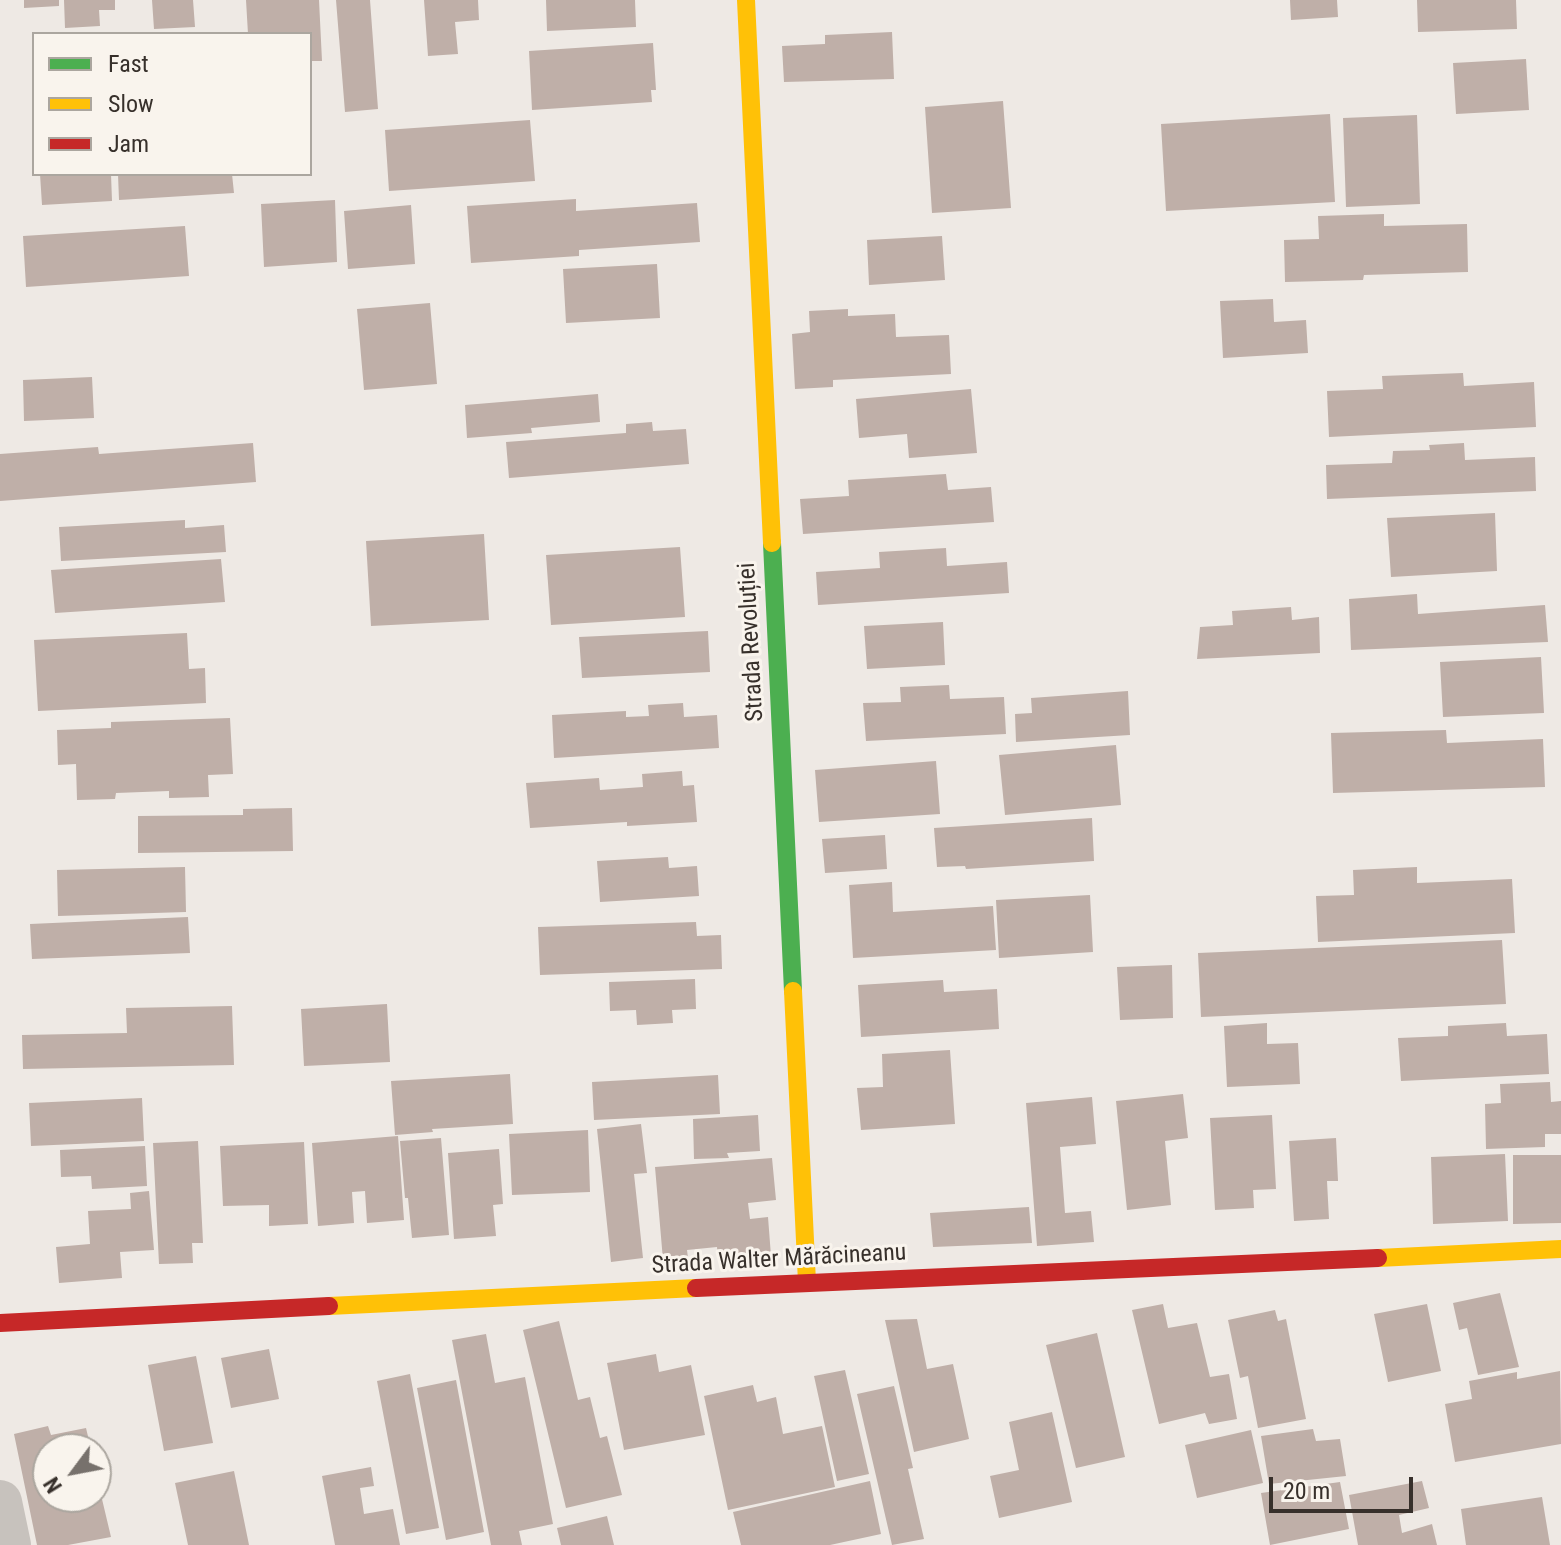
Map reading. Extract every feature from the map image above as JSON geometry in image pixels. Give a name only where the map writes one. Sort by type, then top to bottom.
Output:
[{"type":"street","name":"Strada Revoluției","points":[[746,0],[807,1282]]},
{"type":"street","name":"Strada Walter Mărăcineanu","points":[[0,1323],[807,1282],[1561,1249]]},
{"type":"street","points":[[0,1502],[9,1545]]},
{"type":"building","points":[[24,0],[59,0],[59,6],[24,8]]},
{"type":"building","points":[[64,0],[115,0],[115,10],[99,10],[100,26],[65,28]]},
{"type":"building","points":[[152,0],[193,0],[195,27],[154,29]]},
{"type":"building","points":[[246,0],[319,0],[322,61],[312,61],[312,32],[248,32]]},
{"type":"building","points":[[336,0],[370,0],[378,109],[345,112]]},
{"type":"building","points":[[424,0],[478,0],[479,20],[455,22],[458,54],[428,56]]},
{"type":"building","points":[[546,0],[635,0],[636,27],[547,31]]},
{"type":"building","points":[[1290,0],[1337,0],[1338,17],[1291,20]]},
{"type":"building","points":[[1417,0],[1516,0],[1517,29],[1418,32]]},
{"type":"building","points":[[892,32],[894,79],[784,82],[782,46],[825,44],[825,35]]},
{"type":"building","points":[[653,43],[656,90],[651,90],[652,102],[532,110],[529,51]]},
{"type":"building","points":[[1526,59],[1529,110],[1456,114],[1453,63]]},
{"type":"building","points":[[1003,101],[1011,208],[932,213],[925,107]]},
{"type":"building","points":[[1330,114],[1335,202],[1166,211],[1161,124]]},
{"type":"building","points":[[1417,115],[1420,204],[1346,207],[1343,118]]},
{"type":"building","points":[[530,120],[535,181],[389,191],[385,130]]},
{"type":"building","points":[[40,176],[111,176],[112,201],[42,205]]},
{"type":"building","points":[[118,176],[232,176],[234,193],[119,200]]},
{"type":"building","points":[[576,199],[576,211],[697,203],[700,242],[579,250],[579,256],[471,263],[467,206]]},
{"type":"building","points":[[335,200],[337,262],[264,267],[261,204]]},
{"type":"building","points":[[411,205],[415,264],[348,269],[344,211]]},
{"type":"building","points":[[1384,214],[1384,226],[1467,224],[1468,272],[1364,275],[1363,280],[1285,282],[1284,240],[1319,239],[1318,216]]},
{"type":"building","points":[[185,226],[189,276],[26,287],[23,236]]},
{"type":"building","points":[[942,236],[945,280],[869,285],[867,240]]},
{"type":"building","points":[[657,264],[660,318],[566,323],[563,269]]},
{"type":"building","points":[[1273,299],[1274,322],[1306,320],[1308,353],[1223,358],[1220,301]]},
{"type":"building","points":[[430,303],[437,384],[364,390],[357,309]]},
{"type":"building","points":[[848,309],[848,316],[895,314],[896,337],[949,335],[951,374],[833,380],[833,387],[795,389],[792,334],[810,332],[809,311]]},
{"type":"building","points":[[1463,373],[1464,386],[1534,382],[1536,427],[1329,437],[1327,391],[1383,389],[1382,376]]},
{"type":"building","points":[[92,377],[94,418],[24,421],[23,380]]},
{"type":"building","points":[[971,389],[977,453],[909,458],[907,434],[859,438],[856,399]]},
{"type":"building","points":[[598,394],[600,422],[531,428],[532,433],[467,438],[465,405]]},
{"type":"building","points":[[652,422],[653,431],[686,429],[689,464],[509,478],[506,442],[626,433],[626,424]]},
{"type":"building","points":[[253,443],[256,482],[0,501],[0,454],[98,447],[99,454]]},
{"type":"building","points":[[1464,443],[1465,460],[1535,457],[1536,491],[1327,499],[1326,465],[1392,463],[1393,451],[1430,450],[1429,445]]},
{"type":"building","points":[[946,474],[948,490],[991,487],[994,522],[803,534],[800,499],[849,496],[848,480]]},
{"type":"building","points":[[1495,513],[1497,571],[1391,577],[1387,518]]},
{"type":"building","points":[[185,520],[185,528],[224,525],[226,552],[61,561],[59,527]]},
{"type":"building","points":[[484,534],[489,620],[371,626],[366,541]]},
{"type":"building","points":[[680,547],[685,617],[551,625],[546,555]]},
{"type":"building","points":[[946,548],[947,566],[1007,562],[1009,593],[818,605],[816,572],[880,568],[879,552]]},
{"type":"building","points":[[221,559],[225,602],[55,613],[51,570]]},
{"type":"building","points":[[1417,594],[1418,614],[1545,605],[1548,642],[1351,650],[1349,599]]},
{"type":"building","points":[[1291,607],[1292,620],[1319,617],[1320,653],[1197,659],[1200,627],[1233,625],[1232,611]]},
{"type":"building","points":[[943,622],[945,665],[867,669],[864,626]]},
{"type":"building","points":[[708,631],[710,672],[582,678],[579,637]]},
{"type":"building","points":[[187,633],[189,669],[205,668],[206,703],[38,711],[34,640]]},
{"type":"building","points":[[1541,657],[1544,713],[1443,717],[1440,662]]},
{"type":"building","points":[[949,685],[950,699],[1004,697],[1006,734],[866,741],[863,703],[901,702],[900,687]]},
{"type":"building","points":[[1128,691],[1130,735],[1016,742],[1015,714],[1032,713],[1031,698]]},
{"type":"building","points":[[683,703],[684,717],[717,715],[719,748],[554,758],[552,715],[626,711],[626,717],[649,716],[648,705]]},
{"type":"building","points":[[230,718],[233,774],[208,775],[209,797],[169,798],[169,791],[116,793],[115,799],[77,800],[76,764],[58,765],[57,730],[111,728],[111,722]]},
{"type":"building","points":[[1446,730],[1447,743],[1543,739],[1545,787],[1333,793],[1331,733]]},
{"type":"building","points":[[1116,745],[1121,805],[1005,815],[999,755]]},
{"type":"building","points":[[936,761],[940,814],[819,822],[815,770]]},
{"type":"building","points":[[682,771],[683,786],[694,785],[697,822],[627,826],[627,822],[530,828],[526,783],[599,778],[600,790],[643,787],[642,774]]},
{"type":"building","points":[[292,808],[293,851],[138,853],[138,816],[243,815],[243,809]]},
{"type":"building","points":[[1092,818],[1094,861],[966,869],[965,866],[937,867],[934,828]]},
{"type":"building","points":[[885,835],[887,869],[825,873],[822,839]]},
{"type":"building","points":[[668,857],[669,868],[697,866],[699,896],[600,902],[597,861]]},
{"type":"building","points":[[185,867],[186,912],[58,916],[57,870]]},
{"type":"building","points":[[1417,867],[1417,883],[1512,879],[1515,933],[1318,942],[1316,896],[1354,895],[1353,870]]},
{"type":"building","points":[[892,882],[893,912],[993,906],[996,950],[853,958],[849,885]]},
{"type":"building","points":[[1090,895],[1093,952],[999,958],[996,900]]},
{"type":"building","points":[[188,917],[190,953],[32,959],[30,924]]},
{"type":"building","points":[[696,922],[697,936],[721,935],[722,969],[540,975],[538,927]]},
{"type":"building","points":[[1502,940],[1506,1004],[1201,1017],[1198,953]]},
{"type":"building","points":[[1172,965],[1173,1018],[1120,1020],[1117,967]]},
{"type":"building","points":[[695,979],[696,1009],[672,1010],[673,1023],[637,1025],[636,1010],[610,1011],[609,982]]},
{"type":"building","points":[[943,980],[944,992],[997,989],[999,1029],[861,1037],[858,985]]},
{"type":"building","points":[[387,1004],[390,1062],[304,1066],[301,1009]]},
{"type":"building","points":[[232,1006],[234,1065],[23,1069],[22,1035],[127,1033],[126,1008]]},
{"type":"building","points":[[1267,1023],[1267,1044],[1298,1043],[1300,1084],[1227,1087],[1224,1026]]},
{"type":"building","points":[[1506,1023],[1507,1036],[1547,1034],[1549,1074],[1401,1081],[1398,1038],[1448,1036],[1448,1026]]},
{"type":"building","points":[[950,1050],[955,1124],[861,1130],[857,1088],[883,1087],[882,1054]]},
{"type":"building","points":[[510,1074],[513,1124],[432,1129],[433,1132],[395,1135],[391,1081]]},
{"type":"building","points":[[718,1075],[720,1114],[594,1120],[592,1082]]},
{"type":"building","points":[[1550,1082],[1551,1102],[1561,1101],[1561,1134],[1545,1134],[1545,1147],[1486,1149],[1485,1104],[1501,1103],[1500,1084]]},
{"type":"building","points":[[1183,1094],[1188,1138],[1165,1141],[1171,1205],[1127,1210],[1116,1101]]},
{"type":"building","points":[[1092,1097],[1096,1144],[1060,1147],[1065,1213],[1091,1211],[1094,1242],[1037,1246],[1026,1103]]},
{"type":"building","points":[[142,1098],[144,1141],[31,1146],[29,1103]]},
{"type":"building","points":[[758,1115],[760,1151],[727,1153],[729,1158],[694,1159],[693,1119]]},
{"type":"building","points":[[1272,1115],[1276,1189],[1253,1190],[1254,1208],[1215,1210],[1210,1118]]},
{"type":"building","points":[[641,1124],[647,1173],[634,1174],[643,1258],[611,1262],[597,1129]]},
{"type":"building","points":[[588,1130],[590,1192],[512,1195],[509,1134]]},
{"type":"building","points":[[398,1136],[404,1220],[367,1223],[365,1191],[352,1192],[354,1223],[318,1226],[312,1143]]},
{"type":"building","points":[[441,1138],[449,1235],[412,1238],[400,1141]]},
{"type":"building","points":[[1336,1138],[1338,1181],[1327,1181],[1329,1219],[1294,1221],[1289,1141]]},
{"type":"building","points":[[198,1141],[203,1243],[192,1243],[193,1263],[159,1264],[153,1143]]},
{"type":"building","points":[[304,1142],[308,1224],[269,1226],[269,1205],[223,1206],[220,1146]]},
{"type":"building","points":[[145,1146],[147,1186],[92,1189],[91,1176],[61,1177],[60,1150]]},
{"type":"building","points":[[499,1149],[503,1204],[493,1205],[496,1236],[454,1239],[448,1153]]},
{"type":"building","points":[[1505,1154],[1508,1221],[1433,1224],[1431,1157]]},
{"type":"building","points":[[1513,1155],[1561,1155],[1561,1223],[1513,1224]]},
{"type":"building","points":[[772,1158],[776,1200],[748,1203],[750,1219],[768,1217],[771,1256],[718,1260],[717,1247],[687,1250],[688,1258],[663,1260],[655,1167]]},
{"type":"building","points":[[149,1191],[154,1250],[120,1252],[122,1278],[59,1283],[56,1247],[90,1244],[88,1211],[131,1209],[130,1193]]},
{"type":"building","points":[[1029,1207],[1032,1243],[933,1247],[930,1213]]},
{"type":"building","points":[[1500,1293],[1519,1367],[1478,1375],[1467,1328],[1459,1330],[1453,1303]]},
{"type":"building","points":[[1163,1304],[1168,1328],[1197,1323],[1210,1377],[1229,1374],[1237,1419],[1209,1424],[1205,1413],[1159,1424],[1132,1310]]},
{"type":"building","points":[[1427,1304],[1441,1371],[1388,1382],[1374,1314]]},
{"type":"building","points":[[1275,1310],[1278,1321],[1286,1319],[1306,1419],[1258,1428],[1248,1376],[1240,1378],[1228,1320]]},
{"type":"building","points":[[917,1319],[927,1369],[953,1364],[969,1439],[914,1452],[885,1320]]},
{"type":"building","points":[[559,1321],[578,1400],[590,1397],[600,1438],[607,1436],[622,1495],[566,1508],[523,1330]]},
{"type":"building","points":[[1097,1333],[1125,1457],[1076,1468],[1046,1345]]},
{"type":"building","points":[[486,1334],[495,1383],[525,1377],[553,1524],[519,1531],[522,1545],[491,1545],[452,1340]]},
{"type":"building","points":[[269,1349],[279,1399],[231,1408],[221,1358]]},
{"type":"building","points":[[656,1354],[659,1372],[691,1365],[705,1435],[624,1450],[607,1363]]},
{"type":"building","points":[[196,1356],[213,1443],[164,1451],[148,1365]]},
{"type":"building","points":[[845,1370],[869,1474],[837,1481],[814,1376]]},
{"type":"building","points":[[1560,1371],[1561,1444],[1455,1462],[1445,1404],[1472,1399],[1469,1381],[1517,1372],[1517,1379]]},
{"type":"building","points":[[410,1374],[439,1528],[406,1534],[377,1381]]},
{"type":"building","points":[[456,1380],[484,1532],[446,1540],[417,1388]]},
{"type":"building","points":[[753,1385],[757,1402],[776,1397],[783,1434],[822,1426],[835,1487],[728,1510],[704,1396]]},
{"type":"building","points":[[894,1386],[913,1468],[908,1469],[924,1539],[892,1545],[857,1394]]},
{"type":"building","points":[[1052,1412],[1072,1502],[999,1518],[990,1476],[1019,1470],[1009,1422]]},
{"type":"building","points":[[48,1426],[50,1433],[32,1433],[32,1513],[105,1513],[111,1537],[68,1545],[37,1545],[14,1434]]},
{"type":"building","points":[[86,1428],[87,1433],[61,1433]]},
{"type":"building","points":[[1313,1429],[1316,1441],[1340,1439],[1346,1476],[1269,1484],[1261,1436]]},
{"type":"building","points":[[1251,1430],[1263,1483],[1197,1498],[1185,1445]]},
{"type":"building","points":[[371,1467],[374,1486],[360,1488],[364,1514],[393,1509],[400,1545],[335,1545],[322,1476]]},
{"type":"building","points":[[234,1471],[249,1545],[188,1545],[175,1483]]},
{"type":"building","points":[[870,1481],[881,1534],[830,1545],[741,1545],[733,1512]]},
{"type":"building","points":[[1422,1481],[1429,1508],[1399,1515],[1402,1533],[1432,1524],[1437,1545],[1358,1545],[1349,1495]]},
{"type":"building","points":[[1340,1482],[1349,1529],[1270,1545],[1261,1493]]},
{"type":"building","points":[[1542,1497],[1550,1545],[1466,1545],[1461,1509]]},
{"type":"building","points":[[607,1516],[614,1545],[561,1545],[557,1528]]},
{"type":"traffic: fast","points":[[772,543],[793,991]]},
{"type":"traffic: slow","points":[[746,0],[772,543]]},
{"type":"traffic: slow","points":[[793,991],[807,1282]]},
{"type":"traffic: slow","points":[[1378,1258],[1561,1249]]},
{"type":"traffic: slow","points":[[329,1306],[696,1288]]},
{"type":"traffic: jam","points":[[696,1288],[1378,1258]]},
{"type":"traffic: jam","points":[[0,1323],[329,1306]]}]
